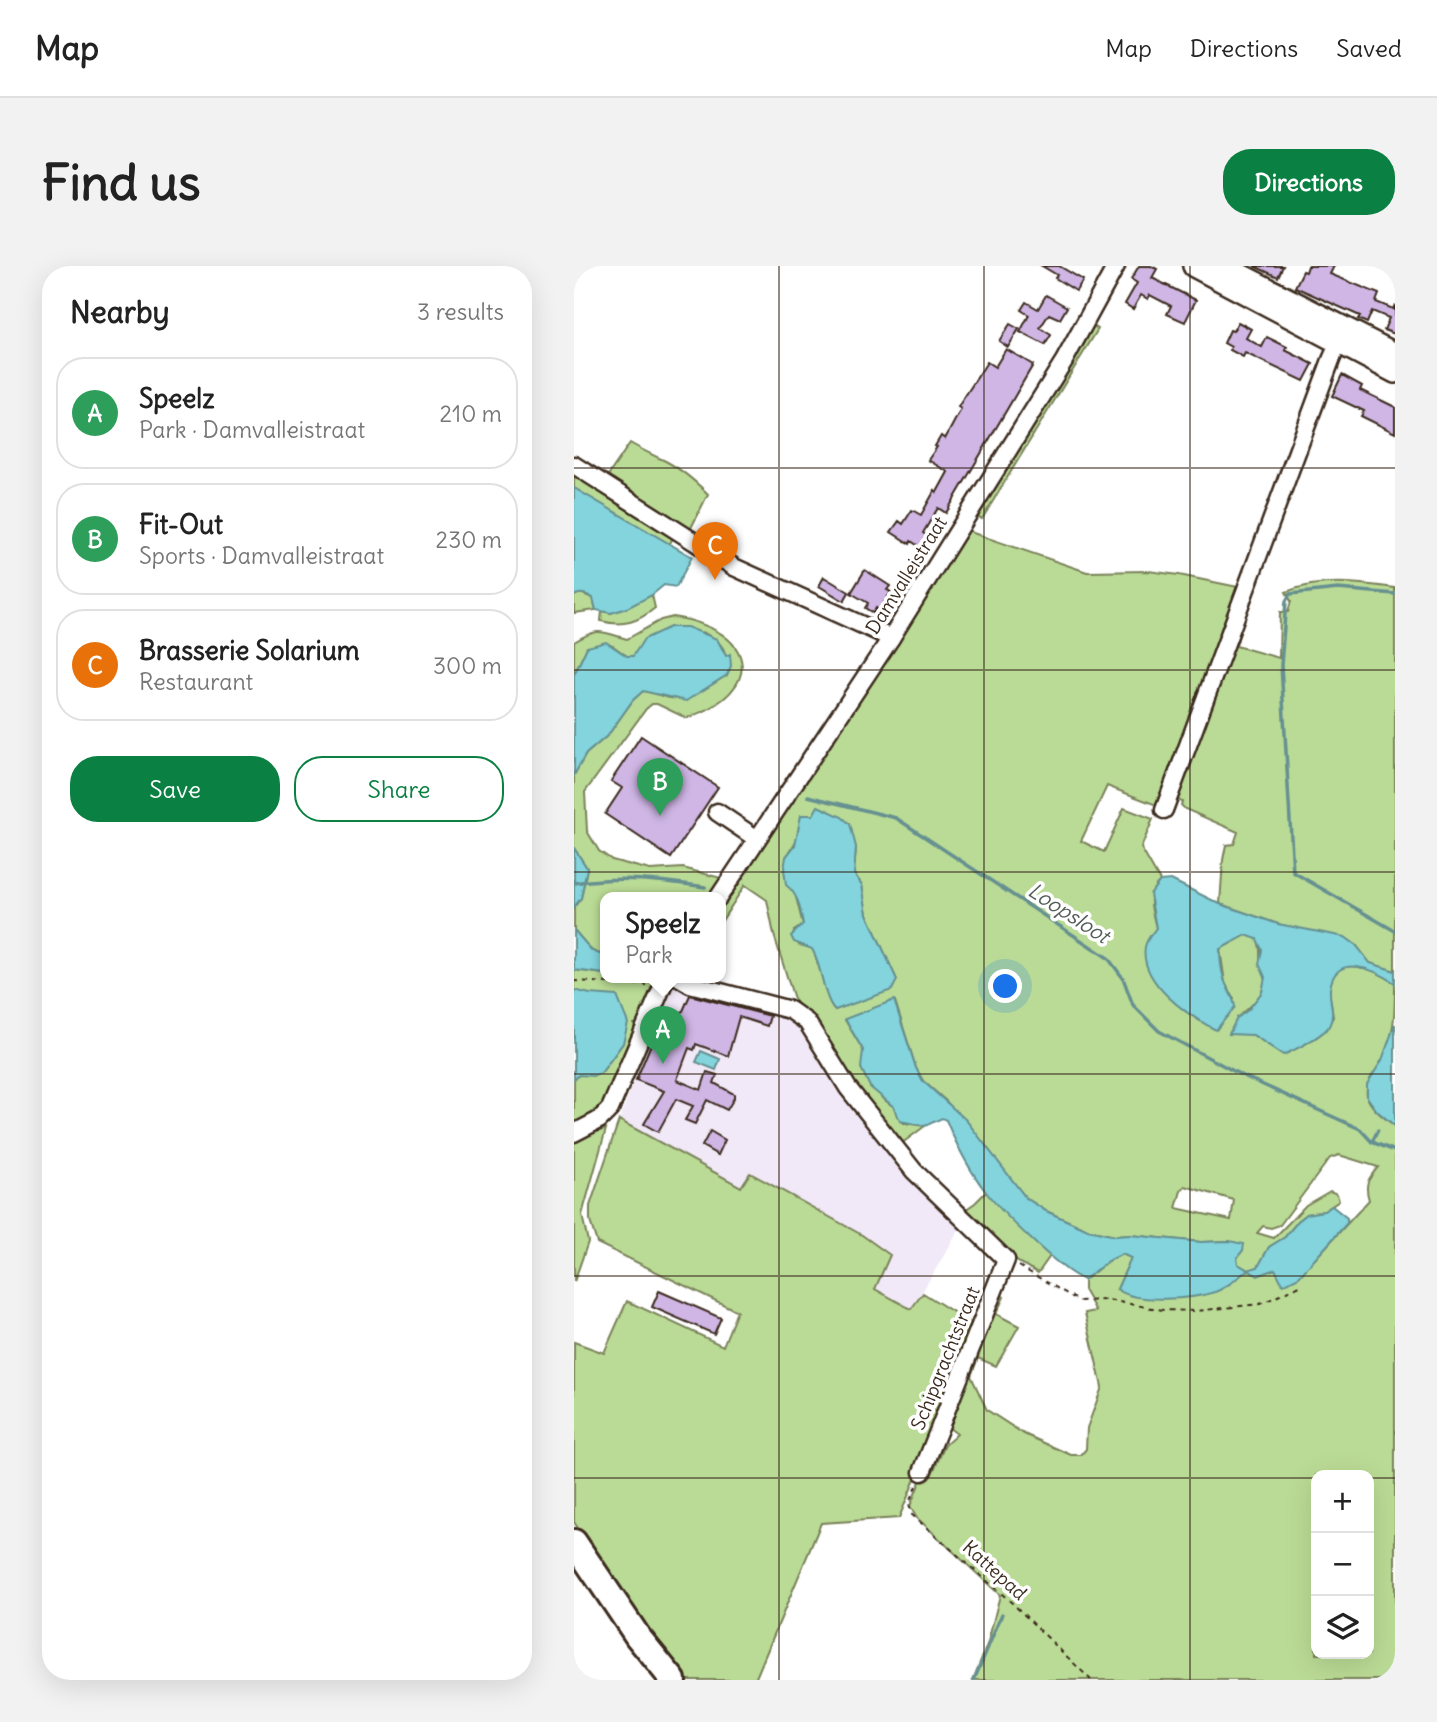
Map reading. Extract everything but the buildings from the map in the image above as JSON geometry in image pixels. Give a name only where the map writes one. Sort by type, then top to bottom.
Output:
[{"type":"highway","points":[[574,1542],[615,1605],[673,1680]]},
{"type":"main road","points":[[1194,266],[1342,335],[1395,354]]},
{"type":"main road","points":[[1223,266],[1342,335],[1395,372]]},
{"type":"street","name":"Damvalleistraat","points":[[722,892],[891,638],[1064,361],[1116,266]]},
{"type":"street","points":[[1164,810],[1342,335]]},
{"type":"street","points":[[574,465],[734,567],[891,638]]},
{"type":"street","points":[[717,812],[757,839]]},
{"type":"street","points":[[574,1133],[599,1120],[610,1109],[664,983]]},
{"type":"street","points":[[688,983],[790,1010],[807,1022],[849,1088],[914,1171],[1006,1260]]},
{"type":"street","name":"Schipgrachtstraat","points":[[922,1472],[1006,1260]]},
{"type":"path","points":[[574,981],[600,983]]},
{"type":"path","points":[[607,983],[644,983]]},
{"type":"path","points":[[1006,1260],[1079,1301],[1108,1300],[1163,1310],[1196,1311],[1259,1304],[1300,1286]]},
{"type":"path","name":"Kattepad","points":[[922,1472],[909,1503],[911,1514],[1011,1602],[1091,1680]]},
{"type":"shaded area","points":[[671,986],[755,1005],[795,1019],[925,1192],[959,1230],[912,1309],[875,1288],[751,1174],[741,1187],[619,1120]]},
{"type":"green space","points":[[1092,325],[1098,329],[982,519],[976,515]]},
{"type":"green space","points":[[630,443],[679,469],[708,494],[689,532],[605,480]]},
{"type":"green space","points":[[574,470],[675,534],[669,545],[574,488]]},
{"type":"green space","points":[[968,529],[1087,572],[1148,571],[1243,588],[1231,626],[1240,631],[1236,646],[1279,658],[1280,612],[1288,612],[1291,601],[1286,592],[1326,583],[1395,588],[1395,971],[1370,963],[1356,945],[1278,924],[1220,904],[1226,845],[1234,844],[1238,832],[1185,809],[1181,805],[1182,802],[1174,798],[1159,806],[1107,786],[1081,841],[1104,852],[1124,808],[1153,819],[1141,848],[1160,881],[1151,897],[1156,928],[1146,954],[1148,966],[1162,988],[1192,1016],[1234,999],[1225,983],[1220,949],[1246,935],[1257,938],[1265,983],[1256,1000],[1237,1018],[1253,1035],[1283,1054],[1320,1035],[1327,1027],[1333,1017],[1330,989],[1333,977],[1339,970],[1356,966],[1395,983],[1390,1040],[1369,1083],[1367,1093],[1373,1107],[1395,1126],[1395,1680],[973,1680],[988,1642],[1000,1595],[916,1517],[910,1506],[924,1472],[931,1476],[945,1445],[957,1434],[939,1420],[899,1518],[821,1523],[755,1680],[686,1680],[638,1621],[574,1522],[574,1342],[604,1353],[627,1301],[723,1346],[737,1311],[597,1243],[590,1221],[590,1206],[619,1120],[741,1187],[750,1173],[862,1235],[890,1255],[875,1289],[911,1309],[923,1293],[974,1325],[989,1288],[1004,1297],[996,1314],[1019,1326],[996,1366],[978,1358],[971,1376],[987,1410],[1024,1434],[1071,1455],[1081,1455],[1086,1449],[1087,1428],[1102,1387],[1085,1313],[1096,1311],[1084,1290],[1084,1280],[1108,1261],[1122,1254],[1131,1258],[1117,1289],[1248,1270],[1238,1264],[1237,1258],[1243,1250],[1229,1241],[1201,1242],[1115,1236],[1088,1230],[1046,1211],[1026,1198],[946,1101],[923,1081],[916,1068],[895,1001],[845,1020],[863,1050],[882,1098],[894,1107],[897,1116],[904,1123],[925,1126],[901,1144],[892,1136],[794,999],[774,935],[767,900],[745,885],[726,914],[726,898],[892,650]],"holes":[[[814,815],[856,847],[854,874],[862,885],[867,914],[897,980],[835,1010],[828,999],[812,948],[799,945],[794,931],[803,925],[786,857],[809,816]],[[1339,1155],[1378,1167],[1368,1182],[1369,1200],[1299,1276],[1275,1269],[1250,1270],[1258,1267],[1269,1247],[1285,1237],[1307,1214],[1324,1211],[1339,1201],[1337,1194],[1330,1191],[1306,1205],[1274,1238],[1257,1233],[1263,1226],[1271,1228],[1280,1225],[1330,1158]],[[1185,1186],[1234,1200],[1231,1220],[1176,1208]]]},
{"type":"green space","points":[[580,593],[593,598],[596,610],[574,613],[574,596]]},
{"type":"green space","points":[[652,595],[655,608],[642,617],[623,623],[601,621],[602,611],[611,613]]},
{"type":"green space","points":[[673,617],[701,624],[721,634],[735,647],[741,662],[740,677],[731,692],[713,706],[686,718],[657,704],[646,709],[585,792],[587,831],[599,851],[612,860],[650,870],[683,868],[725,879],[717,892],[600,892],[600,954],[592,951],[574,930],[574,907],[581,898],[587,868],[574,848],[574,775],[586,754],[608,735],[633,700],[643,691],[670,698],[694,695],[727,675],[726,659],[720,645],[703,632],[633,656],[627,656],[613,646],[587,647],[574,675],[574,642],[595,632],[627,639],[661,620]]},
{"type":"green space","points":[[574,970],[600,973],[600,983],[656,983],[638,1023],[634,1024],[629,1057],[611,1096],[598,1113],[574,1127],[574,1079],[579,1075],[601,1073],[623,1043],[590,995],[574,990]]},
{"type":"green space","points":[[606,1129],[582,1215],[588,1242],[574,1282],[574,1139]]},
{"type":"green space","points":[[986,1192],[1050,1256],[1038,1273],[1016,1261],[959,1214]]},
{"type":"water","points":[[574,488],[692,557],[676,587],[664,585],[652,595],[611,613],[596,610],[593,598],[588,595],[574,596]]},
{"type":"water","points":[[670,627],[687,627],[717,639],[726,656],[730,654],[731,666],[727,675],[686,701],[643,691],[633,700],[608,735],[586,754],[574,775],[574,675],[587,647],[606,642],[627,656],[633,656],[644,639]]},
{"type":"water","points":[[818,806],[842,817],[850,824],[856,847],[854,874],[862,885],[867,914],[897,980],[892,990],[835,1010],[828,998],[812,949],[794,942],[791,936],[803,924],[796,898],[786,885],[784,869],[786,857],[795,845],[801,815],[813,815]]},
{"type":"water","points":[[574,848],[587,868],[581,898],[574,907]]},
{"type":"water","points":[[1171,880],[1220,904],[1278,924],[1345,937],[1356,945],[1370,963],[1395,971],[1395,983],[1367,969],[1347,967],[1339,970],[1333,977],[1330,989],[1332,1012],[1329,1026],[1315,1038],[1283,1055],[1253,1035],[1229,1034],[1237,1018],[1248,1010],[1262,992],[1265,977],[1259,964],[1262,950],[1257,939],[1246,935],[1220,949],[1225,983],[1235,1007],[1216,1030],[1168,997],[1150,973],[1145,960],[1146,944],[1156,928],[1150,894],[1160,881]]},
{"type":"water","points":[[574,930],[592,951],[600,954],[600,973],[574,970]]},
{"type":"water","points":[[574,990],[617,996],[628,1023],[623,1043],[601,1073],[594,1076],[579,1075],[574,1079]]},
{"type":"water","points":[[894,1000],[916,1068],[923,1081],[966,1120],[1026,1198],[1046,1211],[1088,1230],[1115,1236],[1244,1244],[1237,1258],[1238,1264],[1248,1270],[1215,1292],[1164,1299],[1137,1297],[1117,1289],[1131,1258],[1122,1254],[1108,1261],[1084,1280],[1061,1265],[1018,1227],[986,1192],[964,1157],[946,1120],[942,1118],[925,1126],[900,1121],[894,1107],[870,1087],[861,1068],[863,1050],[845,1019]]},
{"type":"water","points":[[1395,1024],[1395,1126],[1377,1111],[1367,1097],[1367,1084],[1382,1060]]},
{"type":"water","points":[[701,1051],[720,1059],[716,1070],[696,1062]]},
{"type":"water","points":[[1332,1206],[1347,1218],[1347,1223],[1299,1277],[1283,1285],[1275,1269],[1258,1276],[1248,1270],[1258,1267],[1269,1247],[1285,1237],[1307,1214],[1324,1211]]},
{"type":"waterway","points":[[1395,594],[1338,589],[1290,594],[1286,601],[1281,665],[1293,872],[1395,931]]},
{"type":"waterway","name":"Loopsloot","points":[[808,796],[896,818],[1108,958],[1123,978],[1133,1005],[1159,1031],[1239,1074],[1360,1129],[1372,1142],[1395,1151]]},
{"type":"waterway","name":"Loopsloot","points":[[574,883],[640,880],[705,887]]},
{"type":"waterway","points":[[1372,1142],[1378,1130]]},
{"type":"waterway","points":[[974,1680],[1002,1614]]},
{"type":"place","name":"Brasserie Solarium","points":[[715,580]]},
{"type":"place","name":"Fit-Out","points":[[660,816]]},
{"type":"place","name":"Speelz","points":[[663,1064]]}]
